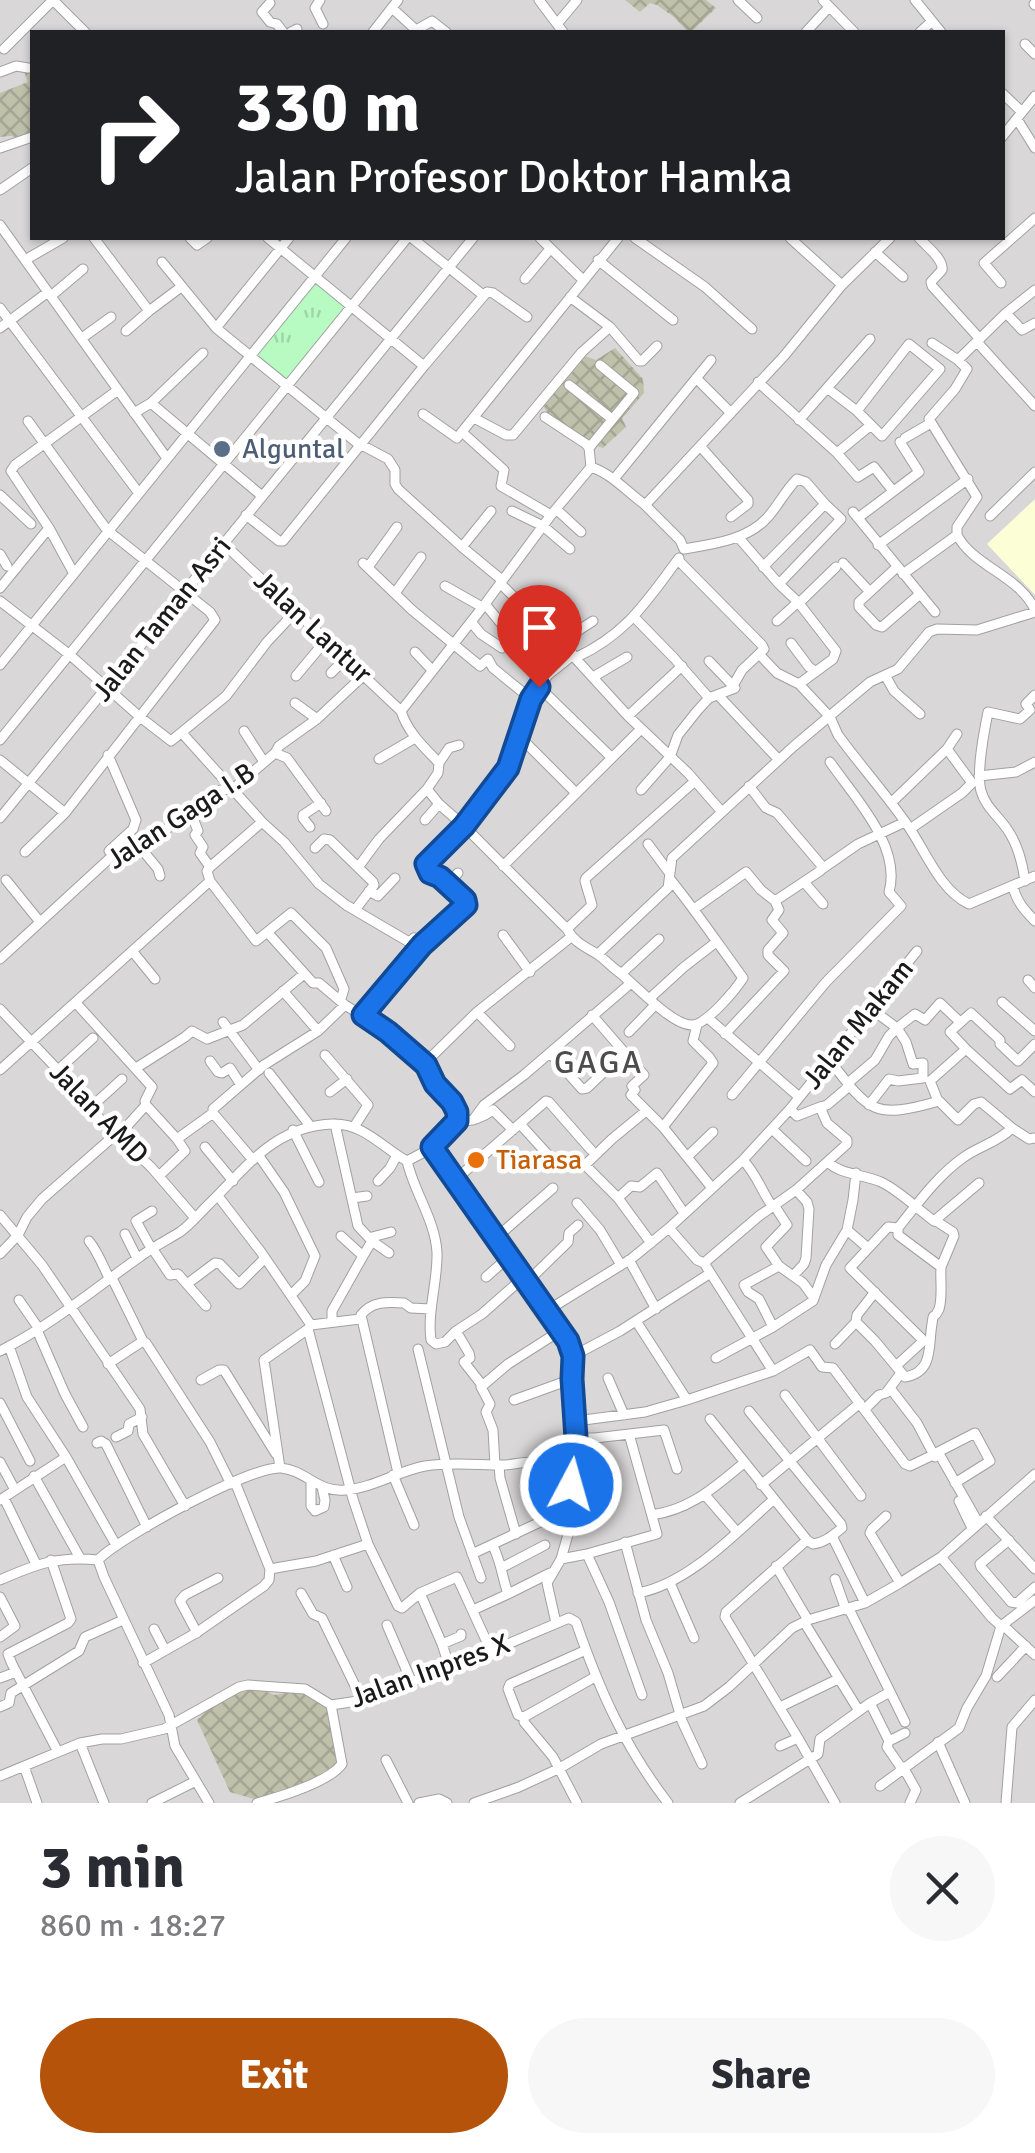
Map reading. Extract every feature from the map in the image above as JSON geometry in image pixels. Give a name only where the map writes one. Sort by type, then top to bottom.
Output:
[{"type":"street","points":[[320,0],[315,8],[323,24]]},
{"type":"street","points":[[538,0],[560,28],[577,0]]},
{"type":"street","points":[[738,0],[757,18]]},
{"type":"street","points":[[915,0],[939,30]]},
{"type":"street","points":[[4,49],[56,1],[83,30]]},
{"type":"street","points":[[270,3],[262,12],[282,30]]},
{"type":"street","points":[[374,30],[395,4],[416,30],[431,21],[443,30]]},
{"type":"street","points":[[807,30],[826,4],[843,28]]},
{"type":"street","points":[[922,30],[930,22]]},
{"type":"street","points":[[1025,44],[1035,54]]},
{"type":"street","points":[[0,72],[16,66],[28,68]]},
{"type":"street","points":[[1005,132],[1035,96]]},
{"type":"street","points":[[1005,97],[1035,148]]},
{"type":"street","points":[[0,148],[30,137]]},
{"type":"street","points":[[0,190],[30,169]]},
{"type":"street","points":[[1001,283],[984,263],[1035,218]]},
{"type":"street","points":[[0,225],[166,458]]},
{"type":"street","points":[[26,260],[56,240]]},
{"type":"street","points":[[100,240],[149,312]]},
{"type":"street","points":[[270,240],[424,366]]},
{"type":"street","points":[[216,328],[287,240]]},
{"type":"street","points":[[0,665],[344,240]]},
{"type":"street","points":[[0,740],[408,240]]},
{"type":"street","points":[[413,240],[483,296],[494,292],[528,318]]},
{"type":"street","points":[[246,515],[470,240]]},
{"type":"street","points":[[542,240],[582,279]]},
{"type":"street","points":[[460,435],[616,240]]},
{"type":"street","points":[[638,240],[705,288],[752,329]]},
{"type":"street","points":[[644,504],[784,356],[842,285],[888,240]]},
{"type":"street","points":[[920,240],[942,267],[932,286],[1035,406]]},
{"type":"street","points":[[802,241],[842,285]]},
{"type":"street","points":[[525,279],[550,249]]},
{"type":"street","points":[[875,252],[903,278]]},
{"type":"street","points":[[598,260],[673,320]]},
{"type":"street","points":[[162,262],[216,328],[362,445],[388,459],[395,470],[398,489],[501,581],[532,615],[564,640],[574,657],[628,716],[722,812]]},
{"type":"street","points":[[5,324],[83,270]]},
{"type":"street","points":[[126,331],[181,288]]},
{"type":"street","points":[[958,360],[1006,314],[1034,294]]},
{"type":"street","name":"Jalan Taman Asri","points":[[0,818],[246,515],[282,542],[483,296]]},
{"type":"street","points":[[570,297],[610,327],[640,362],[657,346]]},
{"type":"street","points":[[0,308],[5,324],[138,492]]},
{"type":"street","points":[[1006,314],[1022,330],[1035,323]]},
{"type":"street","points":[[82,338],[111,317]]},
{"type":"street","points":[[474,418],[512,434],[582,352],[610,327]]},
{"type":"street","points":[[799,420],[870,339]]},
{"type":"street","points":[[828,388],[882,436],[940,369],[909,344],[857,411]]},
{"type":"street","points":[[932,344],[966,366],[967,372],[929,419],[992,515],[1035,472]]},
{"type":"street","points":[[134,413],[150,403],[202,353]]},
{"type":"street","points":[[614,479],[711,360]]},
{"type":"street","points":[[400,711],[591,466],[589,448],[634,393],[600,366]]},
{"type":"street","points":[[696,378],[731,413]]},
{"type":"street","points":[[758,382],[858,477],[874,467],[892,491]]},
{"type":"street","points":[[569,385],[612,419]]},
{"type":"street","points":[[74,572],[11,471],[118,390]]},
{"type":"street","points":[[150,403],[262,496]]},
{"type":"street","points":[[423,414],[486,452],[504,470],[501,486],[553,512],[581,532]]},
{"type":"street","points":[[545,417],[589,448]]},
{"type":"street","points":[[26,852],[65,812],[216,620],[108,530],[28,420]]},
{"type":"street","points":[[931,423],[902,440],[919,472],[856,515],[946,629]]},
{"type":"street","points":[[837,453],[871,425]]},
{"type":"street","points":[[700,446],[748,500],[731,517]]},
{"type":"street","points":[[591,466],[644,504],[684,549]]},
{"type":"street","points":[[363,1015],[422,945],[466,905],[440,877],[430,873],[427,862],[464,826],[508,768],[531,699],[539,687],[574,657],[600,646],[634,618],[684,549],[738,537],[763,522],[796,479],[806,482],[841,519],[779,584]]},
{"type":"street","points":[[878,545],[968,480]]},
{"type":"street","points":[[0,495],[31,524]]},
{"type":"street","points":[[598,954],[668,888],[672,858],[870,682],[898,669],[929,632],[977,630],[1035,611],[1024,593],[966,548],[957,534],[956,528],[978,498]]},
{"type":"street","points":[[763,567],[826,504]]},
{"type":"street","points":[[462,547],[490,511]]},
{"type":"street","points":[[512,511],[543,526],[570,549]]},
{"type":"street","points":[[0,588],[49,528]]},
{"type":"street","points":[[397,528],[366,565],[452,645],[480,666],[488,659],[493,668],[531,699]]},
{"type":"street","points":[[920,594],[885,625],[879,626],[858,605],[870,592],[957,534]]},
{"type":"street","points":[[738,537],[836,652],[836,656],[799,684]]},
{"type":"street","name":"Jalan Lantur","points":[[224,544],[400,711],[414,738],[439,763]]},
{"type":"street","points":[[0,554],[7,566]]},
{"type":"street","points":[[395,593],[421,557]]},
{"type":"street","points":[[641,790],[670,757],[678,735],[717,698],[735,688],[742,670],[764,649],[678,560]]},
{"type":"street","points":[[778,620],[839,565],[870,592]]},
{"type":"street","points":[[445,586],[484,606],[508,632]]},
{"type":"street","points":[[0,601],[169,740],[226,696],[296,611]]},
{"type":"street","points":[[634,618],[779,760]]},
{"type":"street","points":[[564,640],[593,621]]},
{"type":"street","points":[[471,622],[480,634],[502,648]]},
{"type":"street","points":[[296,676],[326,640]]},
{"type":"street","points":[[791,644],[815,671]]},
{"type":"street","points":[[415,652],[432,670]]},
{"type":"street","points":[[760,654],[777,673],[799,684],[830,717],[838,735],[908,825],[946,886],[964,902],[969,904],[1035,876]]},
{"type":"street","points":[[593,677],[627,657]]},
{"type":"street","points":[[330,674],[346,658]]},
{"type":"street","points":[[709,661],[734,684]]},
{"type":"street","points":[[628,716],[682,666]]},
{"type":"street","name":"Jalan Gaga I.B","points":[[0,960],[115,855],[140,846],[221,790],[233,789],[364,675]]},
{"type":"street","points":[[885,675],[894,690],[920,714]]},
{"type":"street","points":[[539,687],[611,756]]},
{"type":"street","points":[[1025,881],[1016,844],[986,804],[979,776],[988,712],[1020,719],[1030,710],[1026,704],[1035,696]]},
{"type":"street","points":[[295,703],[316,720]]},
{"type":"street","points":[[502,866],[641,729]]},
{"type":"street","points":[[244,731],[264,762]]},
{"type":"street","points":[[182,733],[319,884],[409,942],[414,938],[422,945]]},
{"type":"street","points":[[891,803],[947,749],[957,734]]},
{"type":"street","points":[[520,737],[576,793]]},
{"type":"street","points":[[379,759],[414,738]]},
{"type":"street","points":[[358,866],[427,789],[449,748],[458,746]]},
{"type":"street","points":[[775,901],[858,844],[908,825],[962,793],[972,783],[947,749]]},
{"type":"street","points":[[276,753],[287,758],[324,807],[304,815],[302,818],[310,828]]},
{"type":"street","points":[[108,756],[136,820],[133,829],[109,851]]},
{"type":"street","points":[[0,760],[65,812]]},
{"type":"street","points":[[732,1095],[826,982],[901,906],[889,892],[890,864],[880,833],[830,762]]},
{"type":"street","points":[[979,776],[1016,772],[1035,762]]},
{"type":"street","points":[[854,796],[871,780]]},
{"type":"street","points":[[426,1065],[477,1012],[530,972],[569,933],[592,905],[586,878],[694,781]]},
{"type":"street","points":[[750,786],[822,868]]},
{"type":"street","points":[[427,789],[586,948],[652,1002],[684,1023],[697,1025],[743,978],[648,844]]},
{"type":"street","points":[[425,820],[439,804]]},
{"type":"street","points":[[191,813],[198,830],[194,835],[203,847],[200,853],[210,867]]},
{"type":"street","points":[[177,1139],[241,1085],[318,1031],[343,1002],[344,989],[326,948],[291,912],[256,941],[210,880],[210,867],[262,822]]},
{"type":"street","points":[[315,848],[327,839],[374,884],[355,910]]},
{"type":"street","points":[[140,846],[160,876]]},
{"type":"street","points":[[694,909],[746,872],[779,910],[772,920],[784,933],[768,955],[784,971],[725,1034]]},
{"type":"street","points":[[447,884],[458,873]]},
{"type":"street","points":[[369,891],[378,896],[395,878]]},
{"type":"street","points":[[6,880],[40,922]]},
{"type":"street","points":[[0,1070],[210,880]]},
{"type":"street","points":[[804,882],[823,904]]},
{"type":"street","points":[[1012,886],[1035,921]]},
{"type":"street","points":[[268,933],[313,983],[320,983],[388,1032],[426,1065],[435,1084],[452,1102],[457,1121]]},
{"type":"street","points":[[503,935],[530,972]]},
{"type":"street","points":[[622,974],[659,939]]},
{"type":"street","points":[[629,1032],[684,967],[716,943]]},
{"type":"street","name":"Jalan Makam","points":[[548,1310],[625,1263],[744,1160],[773,1130],[917,950]]},
{"type":"street","points":[[133,952],[155,979]]},
{"type":"street","points":[[136,1068],[192,1031],[207,1040],[232,1031],[304,974]]},
{"type":"street","points":[[473,1120],[484,1105],[632,983]]},
{"type":"street","points":[[283,990],[318,1031]]},
{"type":"street","points":[[1002,1002],[1035,1031]]},
{"type":"street","points":[[0,1254],[42,1199],[117,1135],[146,1104],[152,1087],[76,1003]]},
{"type":"street","points":[[790,1109],[797,1116],[827,1105],[873,1062],[889,1036],[915,1014],[924,1020],[940,1003],[960,1022]]},
{"type":"street","points":[[869,1104],[889,1079],[924,1078],[923,1062],[913,1064],[897,1028],[870,1008]]},
{"type":"street","name":"Jalan AMD","points":[[0,1010],[196,1218]]},
{"type":"street","points":[[477,1012],[510,1046]]},
{"type":"street","points":[[1035,1044],[1017,1060],[973,1014],[950,1032],[1010,1089],[1022,1080],[1035,1092]]},
{"type":"street","points":[[592,1015],[644,1075],[632,1086],[635,1090],[630,1094],[663,1127],[712,1188]]},
{"type":"street","points":[[708,1018],[798,1096]]},
{"type":"street","points":[[223,1022],[311,1127]]},
{"type":"street","points":[[663,1127],[712,1064],[693,1042],[697,1025]]},
{"type":"street","points":[[58,1070],[93,1038]]},
{"type":"street","points":[[966,1049],[930,1081],[938,1101],[958,1120],[974,1104],[983,1103],[1027,1138],[1035,1138]]},
{"type":"street","points":[[550,1053],[582,1090],[625,1052]]},
{"type":"street","points":[[325,1055],[368,1105],[354,1126]]},
{"type":"street","points":[[1024,1055],[1035,1065]]},
{"type":"street","points":[[829,1059],[869,1104],[884,1111],[914,1109],[938,1101]]},
{"type":"street","points":[[210,1061],[218,1072],[230,1068],[241,1085]]},
{"type":"street","points":[[90,1108],[122,1078]]},
{"type":"street","points":[[330,1092],[347,1079]]},
{"type":"street","points":[[462,1174],[542,1103],[549,1102],[591,1150]]},
{"type":"street","points":[[146,1104],[184,1148],[184,1154],[159,1176]]},
{"type":"street","points":[[704,1263],[796,1190],[848,1142],[827,1122],[820,1107]]},
{"type":"street","points":[[214,1110],[284,1192],[314,1256],[305,1281],[292,1295]]},
{"type":"street","points":[[378,1180],[402,1158],[432,1147],[457,1121],[483,1117],[493,1110],[550,1157]]},
{"type":"street","points":[[646,1111],[585,1165],[618,1198],[651,1243]]},
{"type":"street","points":[[335,1124],[358,1226],[389,1253]]},
{"type":"street","points":[[116,1545],[28,1397],[4,1348],[70,1309],[137,1258],[182,1231],[256,1158],[293,1130],[335,1124],[354,1126],[402,1158],[425,1206],[437,1253],[431,1309],[431,1340],[436,1344],[442,1344],[525,1280],[568,1242],[568,1233],[578,1225]]},
{"type":"street","points":[[941,1267],[898,1234],[898,1228],[940,1176],[1011,1127]]},
{"type":"street","points":[[293,1130],[318,1182]]},
{"type":"street","points":[[773,1130],[806,1161]]},
{"type":"street","points":[[687,1156],[712,1132]]},
{"type":"street","points":[[205,1147],[232,1180]]},
{"type":"street","points":[[432,1147],[562,1330],[573,1356],[576,1438],[570,1461],[572,1511],[561,1559],[547,1583],[556,1623],[573,1618],[594,1677],[642,1768],[668,1803]]},
{"type":"street","points":[[744,1160],[788,1225],[766,1247],[779,1266],[814,1298]]},
{"type":"street","points":[[828,1162],[837,1170],[887,1185],[954,1236],[941,1267],[940,1301],[932,1319],[929,1354],[912,1376],[907,1378],[856,1322]]},
{"type":"street","points":[[716,1358],[773,1327],[814,1298],[826,1266],[847,1230],[856,1173]]},
{"type":"street","points":[[618,1198],[631,1186],[640,1186],[657,1174],[684,1212]]},
{"type":"street","points":[[936,1220],[979,1182]]},
{"type":"street","points":[[497,1237],[553,1188]]},
{"type":"street","points":[[792,1276],[806,1258],[810,1210],[796,1190]]},
{"type":"street","points":[[218,1196],[292,1295],[310,1327],[352,1499],[368,1544],[400,1608],[420,1594],[457,1578],[491,1651]]},
{"type":"street","points":[[352,1198],[368,1196]]},
{"type":"street","points":[[577,1203],[656,1309]]},
{"type":"street","points":[[152,1211],[136,1221],[170,1275],[178,1274],[206,1306]]},
{"type":"street","points":[[0,1215],[42,1264],[140,1409],[142,1434],[185,1506]]},
{"type":"street","points":[[762,1485],[817,1438],[883,1396],[921,1343],[922,1339],[850,1269],[888,1227],[898,1228]]},
{"type":"street","points":[[670,1228],[704,1263],[773,1370]]},
{"type":"street","points":[[847,1230],[868,1248]]},
{"type":"street","points":[[332,1322],[332,1311],[372,1236],[391,1232]]},
{"type":"street","points":[[124,1234],[137,1258]]},
{"type":"street","points":[[341,1236],[363,1256]]},
{"type":"street","points":[[89,1241],[142,1341],[233,1483],[270,1569],[264,1586],[143,1663]]},
{"type":"street","points":[[486,1277],[510,1256]]},
{"type":"street","points":[[188,1284],[215,1262],[239,1284],[265,1258]]},
{"type":"street","points":[[773,1327],[760,1298],[744,1286],[779,1266]]},
{"type":"street","points":[[573,1356],[709,1274]]},
{"type":"street","points":[[834,1344],[856,1322],[857,1314],[875,1292]]},
{"type":"street","points":[[19,1300],[38,1330],[83,1426]]},
{"type":"street","points":[[414,1525],[396,1474],[360,1319],[365,1310],[378,1303],[404,1302],[411,1308],[431,1309]]},
{"type":"street","points":[[279,1462],[264,1360],[310,1327],[360,1319]]},
{"type":"street","points":[[636,1321],[686,1400]]},
{"type":"street","points":[[451,1368],[470,1358],[456,1330]]},
{"type":"street","points":[[516,1534],[486,1412],[490,1404],[480,1389],[508,1364],[562,1330]]},
{"type":"street","points":[[108,1364],[142,1341]]},
{"type":"street","points":[[418,1349],[459,1517],[481,1578]]},
{"type":"street","points":[[576,1420],[624,1416],[686,1400],[773,1370],[808,1350],[822,1366],[833,1368],[908,1467],[934,1454]]},
{"type":"street","points":[[464,1362],[482,1385]]},
{"type":"street","points":[[201,1380],[224,1370],[279,1462],[331,1490],[352,1489],[422,1466],[570,1461]]},
{"type":"street","points":[[608,1378],[624,1416]]},
{"type":"street","points":[[514,1400],[572,1379]]},
{"type":"street","points":[[890,1388],[917,1423],[979,1522],[1009,1540],[1035,1570]]},
{"type":"street","points":[[784,1395],[861,1496]]},
{"type":"street","points":[[0,1403],[30,1461]]},
{"type":"street","points":[[710,1419],[808,1540],[818,1544],[832,1536],[842,1527],[750,1411]]},
{"type":"street","points":[[116,1436],[128,1431],[129,1424],[142,1416]]},
{"type":"street","points":[[576,1438],[664,1430],[677,1469]]},
{"type":"street","points":[[955,1483],[990,1461],[975,1433],[938,1452],[955,1483],[979,1522]]},
{"type":"street","points":[[561,1559],[658,1534],[629,1434]]},
{"type":"street","points":[[97,1443],[107,1446],[147,1527]]},
{"type":"street","points":[[36,1564],[2,1499],[66,1456]]},
{"type":"street","points":[[0,1462],[14,1490]]},
{"type":"street","points":[[0,1580],[50,1560],[98,1560],[116,1545],[185,1506],[279,1462]]},
{"type":"street","points":[[652,1515],[683,1508],[744,1463]]},
{"type":"street","points":[[481,1802],[560,1768],[601,1744],[704,1706],[792,1628],[866,1602],[941,1557],[1035,1474]]},
{"type":"street","points":[[34,1476],[80,1558]]},
{"type":"street","points":[[312,1481],[311,1506],[315,1511],[324,1507],[322,1487]]},
{"type":"street","points":[[543,1487],[571,1485]]},
{"type":"street","points":[[705,1495],[737,1532]]},
{"type":"street","points":[[638,1593],[670,1583],[692,1569],[774,1500]]},
{"type":"street","points":[[472,1554],[572,1511]]},
{"type":"street","points":[[886,1516],[870,1533],[900,1583]]},
{"type":"street","points":[[832,1536],[866,1602]]},
{"type":"street","points":[[808,1540],[726,1612],[746,1654],[834,1803]]},
{"type":"street","points":[[1009,1540],[980,1564],[981,1568],[1011,1602],[1016,1603],[1035,1587]]},
{"type":"street","points":[[624,1542],[646,1620],[682,1721],[702,1764]]},
{"type":"street","points":[[270,1569],[306,1563],[368,1544]]},
{"type":"street","points":[[501,1568],[545,1545]]},
{"type":"street","points":[[492,1546],[501,1563],[508,1594]]},
{"type":"street","points":[[586,1554],[609,1602],[642,1695]]},
{"type":"street","points":[[333,1555],[347,1587]]},
{"type":"street","points":[[941,1557],[1001,1626],[1035,1655]]},
{"type":"street","points":[[8,1654],[71,1618],[50,1560]]},
{"type":"street","points":[[98,1560],[169,1715],[174,1746],[209,1803]]},
{"type":"street","points":[[776,1566],[859,1711]]},
{"type":"street","points":[[473,1610],[551,1573]]},
{"type":"street","points":[[196,1632],[180,1601],[218,1578]]},
{"type":"street","points":[[834,1579],[905,1727],[887,1747],[916,1790],[910,1803]]},
{"type":"street","points":[[670,1583],[694,1638]]},
{"type":"street","points":[[301,1594],[313,1614],[322,1618],[362,1700]]},
{"type":"street","points":[[420,1594],[450,1668]]},
{"type":"street","points":[[0,1597],[15,1626],[0,1637]]},
{"type":"street","points":[[880,1786],[962,1724],[986,1676],[1001,1626],[1035,1600]]},
{"type":"street","points":[[0,1708],[10,1703],[9,1694],[79,1651],[85,1636],[123,1620]]},
{"type":"street","name":"Jalan Inpres X","points":[[0,1776],[80,1743],[140,1735],[171,1726],[227,1692],[248,1685],[306,1689],[331,1705],[362,1700],[556,1623]]},
{"type":"street","points":[[387,1624],[412,1683]]},
{"type":"street","points":[[154,1629],[165,1650]]},
{"type":"street","points":[[442,1644],[462,1634]]},
{"type":"street","points":[[0,1645],[58,1752]]},
{"type":"street","points":[[997,1677],[1026,1646]]},
{"type":"street","points":[[586,1650],[508,1688],[518,1715],[524,1717],[594,1677]]},
{"type":"street","points":[[0,1678],[16,1672]]},
{"type":"street","points":[[780,1707],[838,1679]]},
{"type":"street","points":[[740,1803],[811,1761],[818,1754],[820,1739],[890,1692]]},
{"type":"street","points":[[1006,1803],[1012,1728],[1035,1700]]},
{"type":"street","points":[[870,1704],[889,1741]]},
{"type":"street","points":[[257,1803],[337,1771],[342,1764],[331,1705]]},
{"type":"street","points":[[524,1717],[560,1768],[577,1803]]},
{"type":"street","points":[[780,1746],[798,1738]]},
{"type":"street","points":[[938,1742],[965,1803]]},
{"type":"street","points":[[80,1743],[104,1803]]},
{"type":"street","points":[[386,1760],[408,1803]]},
{"type":"street","points":[[24,1766],[37,1803]]},
{"type":"street","points":[[152,1803],[196,1780]]},
{"type":"street","points":[[419,1803],[439,1799],[446,1803]]},
{"type":"shaded area","points":[[0,0],[1035,0],[1035,1803],[0,1803]]},
{"type":"shaded area","points":[[625,0],[706,0],[716,8],[693,30],[686,30],[657,5],[650,3],[640,12]]},
{"type":"shaded area","points":[[30,63],[30,134],[19,139],[0,137],[0,93],[28,82],[23,69]]},
{"type":"shaded area","points":[[615,348],[643,379],[644,393],[622,418],[626,427],[603,448],[560,433],[542,404],[582,355],[596,360]]},
{"type":"shaded area","points":[[1035,499],[1035,595],[987,544]]},
{"type":"shaded area","points":[[256,1687],[274,1695],[299,1691],[322,1702],[339,1723],[343,1741],[339,1768],[302,1786],[254,1799],[230,1792],[197,1720],[227,1695]]},
{"type":"green space","points":[[313,275],[354,307],[288,385],[251,355]]},
{"type":"place","name":"Alguntal","points":[[222,449]]},
{"type":"place","name":"Tiarasa","points":[[476,1160]]},
{"type":"district","name":"GAGA","points":[[599,1062]]},
{"type":"route","points":[[539,687],[531,699],[508,768],[464,826],[426,864],[427,870],[440,877],[466,905],[422,945],[363,1015],[426,1065],[435,1084],[452,1102],[457,1121],[432,1147],[568,1341],[573,1356],[576,1438],[570,1461],[571,1485]]}]
